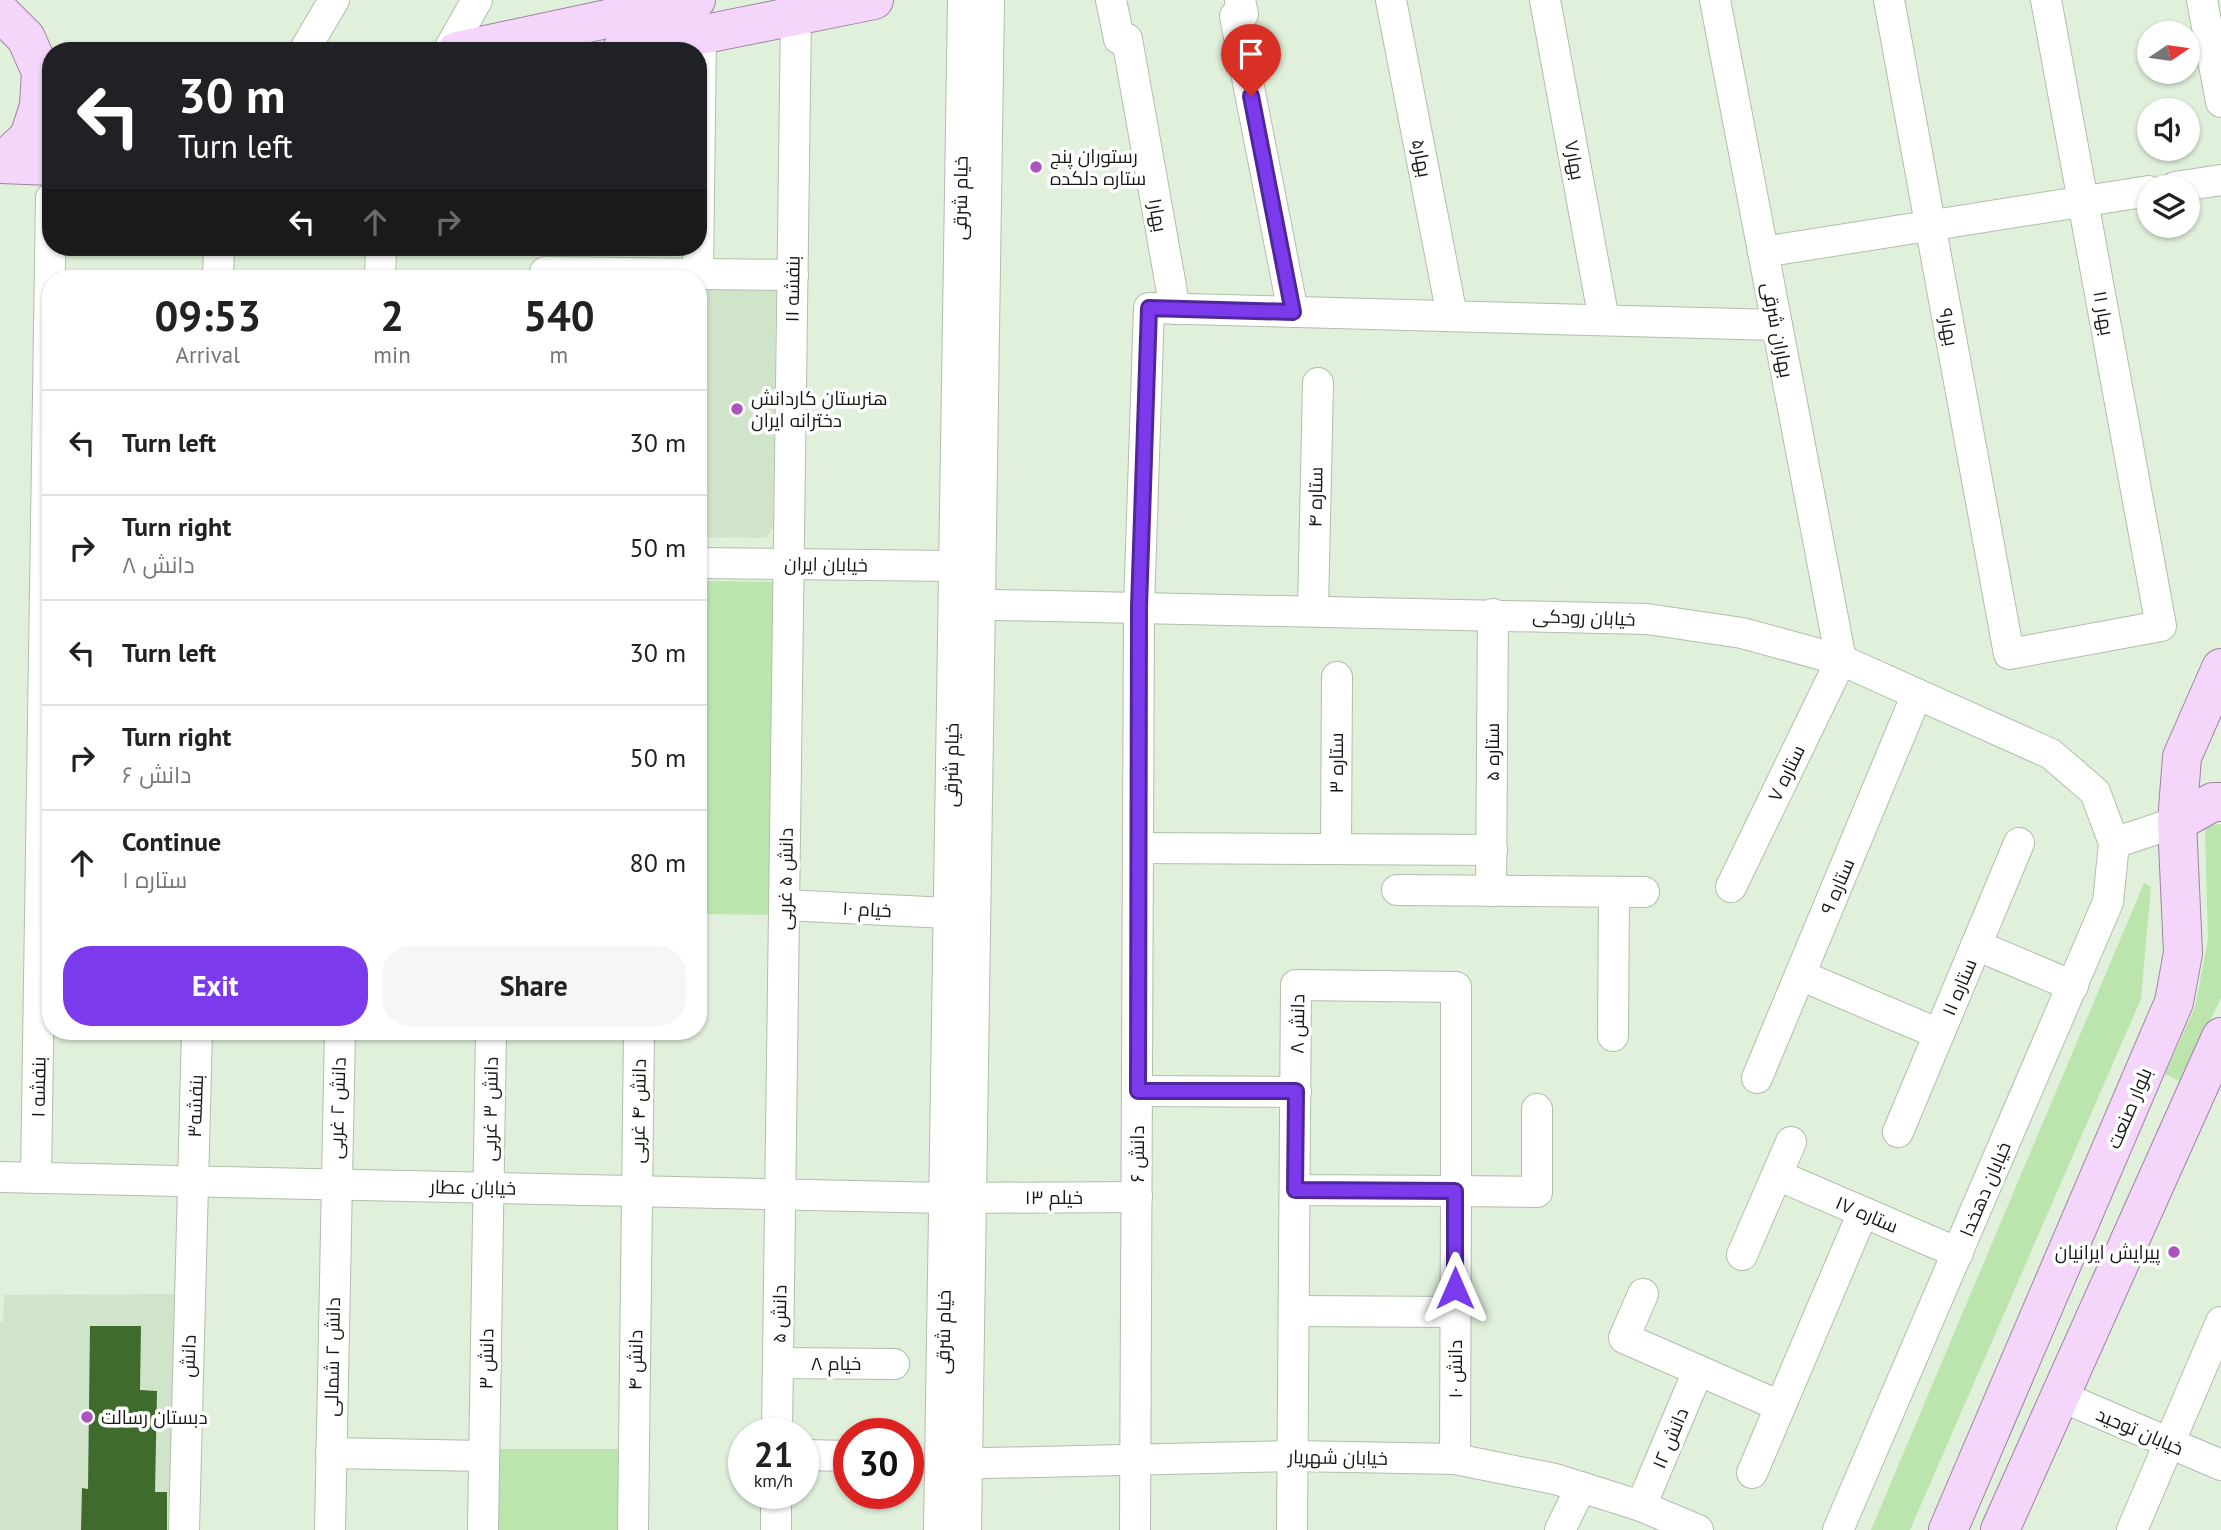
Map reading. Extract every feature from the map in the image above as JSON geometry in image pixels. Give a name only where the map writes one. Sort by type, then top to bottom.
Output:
[{"type":"main road","points":[[494,42],[644,5],[698,17],[796,14],[874,0]]},
{"type":"main road","points":[[641,42],[698,17]]},
{"type":"main road","points":[[13,25],[46,42]]},
{"type":"main road","points":[[0,164],[29,137],[39,106],[41,72],[13,25]]},
{"type":"main road","points":[[0,164],[42,166]]},
{"type":"main road","name":"بلوار صنعت","points":[[1948,1530],[2174,1002],[2183,953],[2177,822],[2182,757],[2221,668]]},
{"type":"main road","points":[[2177,822],[2213,802],[2221,802]]},
{"type":"main road","points":[[2000,1530],[2221,1037]]},
{"type":"main road","points":[[2137,1087],[2188,1108]]},
{"type":"street","points":[[309,42],[334,0]]},
{"type":"street","points":[[453,42],[477,0]]},
{"type":"street","name":"خیام شرقی","points":[[963,0],[954,566],[967,604]]},
{"type":"street","name":"خیام شرقی","points":[[939,1530],[953,1464],[967,604],[989,0]]},
{"type":"street","name":"بهار۱","points":[[1111,0],[1119,38],[1127,39],[1162,308],[1139,607]]},
{"type":"street","name":"بهار۵","points":[[1391,0],[1452,316]]},
{"type":"street","name":"بهار۷","points":[[1545,0],[1604,320]]},
{"type":"street","name":"بهاران شرقی","points":[[1715,0],[1841,660]]},
{"type":"street","name":"بهار۹","points":[[1889,0],[2009,653]]},
{"type":"street","name":"بهار ۱۱","points":[[2009,653],[2161,626],[2046,0]]},
{"type":"street","points":[[2202,0],[2221,102]]},
{"type":"street","points":[[1237,8],[1293,312]]},
{"type":"street","name":"بنفشه ۱۱","points":[[789,564],[796,14]]},
{"type":"street","points":[[698,17],[698,42]]},
{"type":"street","points":[[2200,183],[2221,180]]},
{"type":"street","points":[[1763,251],[2137,193]]},
{"type":"street","points":[[545,266],[622,270]]},
{"type":"street","points":[[707,274],[793,275]]},
{"type":"street","points":[[1162,308],[1777,325]]},
{"type":"street","name":"ستاره ۴","points":[[1313,610],[1318,383]]},
{"type":"street","name":"خیابان ایران","points":[[707,563],[954,566]]},
{"type":"street","name":"دانش ۵ غربی","points":[[780,1194],[789,564]]},
{"type":"street","name":"خیابان رودکی","points":[[967,604],[1647,619],[1742,633],[1841,660],[2051,754],[2095,792],[2114,843]]},
{"type":"street","name":"دانش ۶","points":[[1135,1530],[1139,607]]},
{"type":"street","name":"ستاره ۵","points":[[1491,891],[1493,614]]},
{"type":"street","name":"ستاره ۷","points":[[1731,887],[1841,660]]},
{"type":"street","name":"ستاره ۳","points":[[1336,849],[1337,677]]},
{"type":"street","name":"ستاره ۹","points":[[1757,1077],[1917,694]]},
{"type":"street","points":[[2114,843],[2177,822]]},
{"type":"street","name":"ستاره ۱۱","points":[[1898,1132],[2020,843]]},
{"type":"street","name":"خیابان دهخدا","points":[[1838,1530],[2108,902],[2114,843]]},
{"type":"street","points":[[1139,848],[1492,850]]},
{"type":"street","points":[[1397,890],[1644,892]]},
{"type":"street","points":[[1613,1036],[1614,892]]},
{"type":"street","name":"خیام ۱۰","points":[[784,905],[962,914]]},
{"type":"street","points":[[1976,945],[2073,986]]},
{"type":"street","points":[[1800,975],[1939,1034]]},
{"type":"street","name":"دانش ۸","points":[[1292,1530],[1296,985],[1456,986],[1456,1095]]},
{"type":"street","name":"بنفشه ۱","points":[[36,1178],[42,1008]]},
{"type":"street","name":"بنفشه۳","points":[[193,1181],[197,1040]]},
{"type":"street","name":"دانش ۲ غربی","points":[[335,1184],[340,1040]]},
{"type":"street","name":"دانش ۳ غربی","points":[[488,1188],[491,1040]]},
{"type":"street","name":"دانش ۴ غربی","points":[[637,1191],[639,1040]]},
{"type":"street","points":[[1138,1091],[1296,1091]]},
{"type":"street","name":"دانش ۱۰","points":[[1455,1459],[1456,1095]]},
{"type":"street","points":[[1295,1190],[1537,1192],[1537,1109]]},
{"type":"street","points":[[1742,1255],[1791,1142]]},
{"type":"street","name":"ستاره ۱۷","points":[[1777,1175],[1958,1253]]},
{"type":"street","name":"خیابان عطار","points":[[0,1177],[958,1197]]},
{"type":"street","name":"دانش","points":[[184,1530],[193,1181]]},
{"type":"street","name":"دانش ۲ شمالی","points":[[330,1530],[335,1184]]},
{"type":"street","name":"دانش ۳","points":[[483,1530],[488,1188]]},
{"type":"street","name":"دانش ۴","points":[[633,1530],[637,1191]]},
{"type":"street","name":"دانش ۵","points":[[777,1418],[780,1194]]},
{"type":"street","name":"خیلم ۱۳","points":[[958,1197],[1137,1197]]},
{"type":"street","points":[[1752,1473],[1863,1212]]},
{"type":"street","points":[[1643,1294],[1624,1338],[1780,1406]]},
{"type":"street","points":[[1295,1311],[1455,1312]]},
{"type":"street","points":[[2132,1530],[2221,1322]]},
{"type":"street","name":"خیام ۸","points":[[778,1363],[894,1364]]},
{"type":"street","name":"دانش ۱۲","points":[[1641,1506],[1698,1371]]},
{"type":"street","name":"خیابان توحید","points":[[2060,1396],[2221,1465]]},
{"type":"street","points":[[331,1453],[484,1455]]},
{"type":"street","name":"خیابان شهریار","points":[[953,1464],[1294,1456],[1455,1459],[1581,1487],[1641,1506],[1698,1530]]},
{"type":"street","name":"خیام شرقی","points":[[953,1464],[966,1530]]},
{"type":"street","points":[[1560,1530],[1581,1487]]},
{"type":"street","points":[[776,1509],[776,1530]]},
{"type":"shaded area","name":"هنرستان کاردانش دخترانه ایران","points":[[707,285],[776,286],[773,528],[766,538],[707,537]]},
{"type":"shaded area","name":"دبستان رسالت","points":[[180,1294],[169,1530],[0,1530],[0,1322],[3,1321],[4,1295]]},
{"type":"green space","points":[[707,581],[782,582],[778,915],[707,914]]},
{"type":"green space","points":[[2221,824],[2221,998],[2181,1082],[2165,1074],[2195,1007],[2208,939],[2205,830],[2208,825]]},
{"type":"green space","points":[[2144,883],[2151,887],[2141,999],[1910,1530],[1871,1530]]},
{"type":"green space","points":[[497,1449],[619,1449],[619,1530],[497,1530]]},
{"type":"building","points":[[90,1326],[141,1326],[140,1390],[157,1391],[155,1492],[167,1492],[167,1530],[81,1530],[82,1488],[88,1489]]},
{"type":"place","name":"رستوران پنج ستاره دلکده","points":[[1036,167]]},
{"type":"place","name":"هنرستان کاردانش دخترانه ایران","points":[[737,409]]},
{"type":"place","name":"پیرایش ایرانیان","points":[[2174,1252]]},
{"type":"place","name":"دبستان رسالت","points":[[87,1417]]},
{"type":"route","points":[[1251,96],[1293,312],[1149,308],[1139,607],[1138,1091],[1296,1091],[1295,1190],[1455,1191],[1455,1288]]}]
